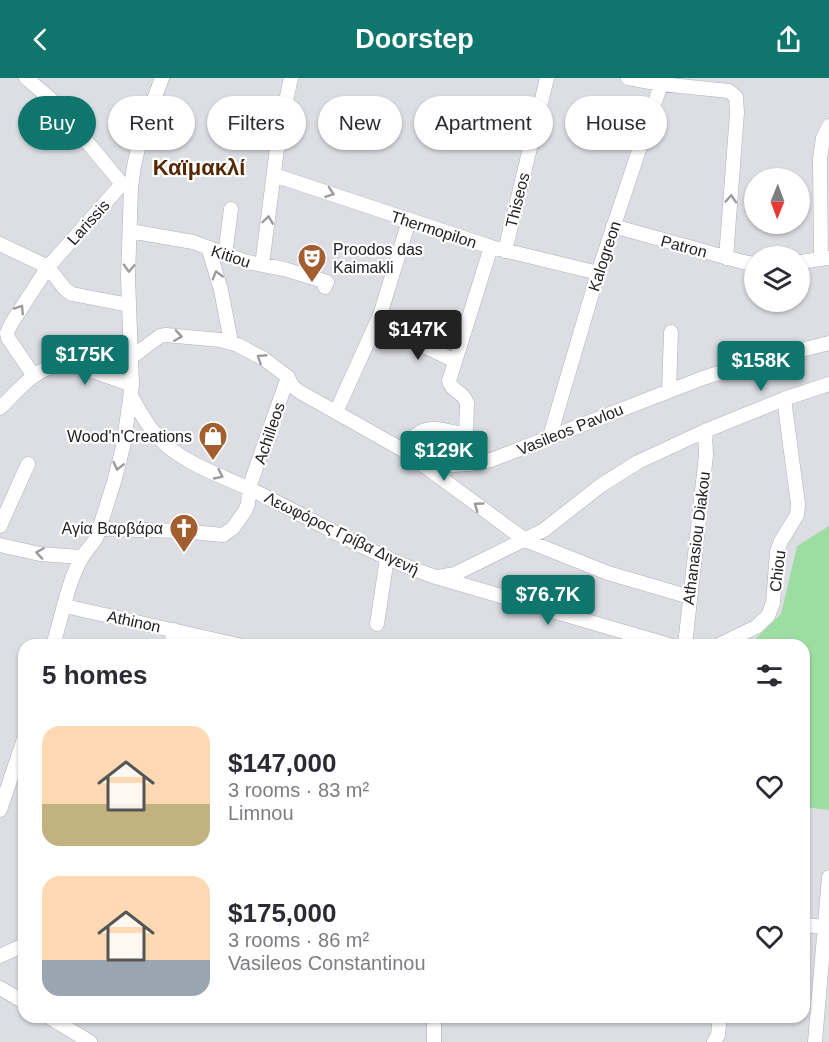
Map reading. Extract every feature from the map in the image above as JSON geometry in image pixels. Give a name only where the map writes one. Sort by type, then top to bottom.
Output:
[{"type":"street","points":[[26,78],[53,101],[127,186]]},
{"type":"street","points":[[55,639],[81,557],[94,544],[117,470],[132,390],[129,304],[130,231],[127,186],[142,132],[162,78]]},
{"type":"street","points":[[262,265],[280,126],[291,78]]},
{"type":"street","name":"Thiseos","points":[[505,251],[546,78]]},
{"type":"street","points":[[628,78],[729,91],[736,97],[737,113],[726,258]]},
{"type":"street","name":"Kalogreon","points":[[550,436],[598,273],[662,81]]},
{"type":"street","points":[[810,260],[825,258],[820,158],[823,138],[829,126]]},
{"type":"street","name":"Thermopilon","points":[[274,175],[491,248],[598,273]]},
{"type":"street","name":"Larissis","points":[[4,327],[48,267],[127,186]]},
{"type":"street","points":[[225,255],[231,209]]},
{"type":"street","points":[[336,412],[380,315],[409,221]]},
{"type":"street","name":"Patron","points":[[613,226],[744,262]]},
{"type":"street","name":"Kitiou","points":[[130,231],[193,242],[225,255],[327,282],[325,287]]},
{"type":"street","points":[[0,244],[48,267],[65,289],[72,294],[129,304]]},
{"type":"street","points":[[465,465],[467,403],[464,396],[449,385],[449,381],[491,248]]},
{"type":"street","points":[[209,250],[221,290],[231,342]]},
{"type":"street","points":[[380,315],[403,329],[420,344],[455,361]]},
{"type":"street","points":[[4,327],[12,345],[34,376]]},
{"type":"street","points":[[669,391],[671,332]]},
{"type":"street","points":[[132,357],[160,336],[166,335],[231,342],[264,359],[288,378],[292,386],[300,392],[403,450],[525,540],[608,573],[690,597]]},
{"type":"street","name":"Vasileos Pavlou","points":[[426,467],[465,465],[491,460],[669,391],[757,361],[829,343]]},
{"type":"street","points":[[0,408],[34,376],[48,368],[60,365],[80,368],[132,390]]},
{"type":"street","name":"Achilleos","points":[[99,529],[181,531],[223,535],[233,528],[248,504],[249,488],[288,378]]},
{"type":"street","name":"Λεωφόρος Γρίβα Διγενή","points":[[132,390],[159,438],[175,451],[202,467],[249,488],[387,558],[436,577],[455,574],[544,530],[618,473],[705,431],[784,399],[829,384]]},
{"type":"street","name":"Chiou","points":[[730,639],[763,623],[772,608],[777,552],[798,510],[784,399]]},
{"type":"street","points":[[403,450],[412,435],[425,429],[466,435]]},
{"type":"street","name":"Athanasiou Diakou","points":[[686,639],[706,455],[705,431]]},
{"type":"street","points":[[0,526],[28,464]]},
{"type":"street","points":[[0,545],[40,554],[81,557]]},
{"type":"street","points":[[377,624],[387,558]]},
{"type":"street","points":[[436,577],[648,639]]},
{"type":"street","name":"Athinon","points":[[65,606],[212,639]]},
{"type":"street","points":[[172,639],[174,630]]},
{"type":"street","points":[[0,810],[18,757]]},
{"type":"street","points":[[815,1042],[829,877]]},
{"type":"street","points":[[810,926],[824,927]]},
{"type":"street","points":[[0,956],[18,948]]},
{"type":"street","points":[[0,988],[18,998]]},
{"type":"street","points":[[59,1023],[90,1042]]},
{"type":"street","points":[[434,1023],[434,1042]]},
{"type":"green space","points":[[829,526],[829,810],[810,808],[810,639],[755,639],[781,614],[797,546]]},
{"type":"place","name":"Proodos das Kaimakli","points":[[312,284]]},
{"type":"place","name":"Wood'n'Creations","points":[[213,462]]},
{"type":"place","name":"Αγία Βαρβάρα","points":[[184,554]]},
{"type":"district","name":"Καϊμακλί","points":[[199,167]]}]
